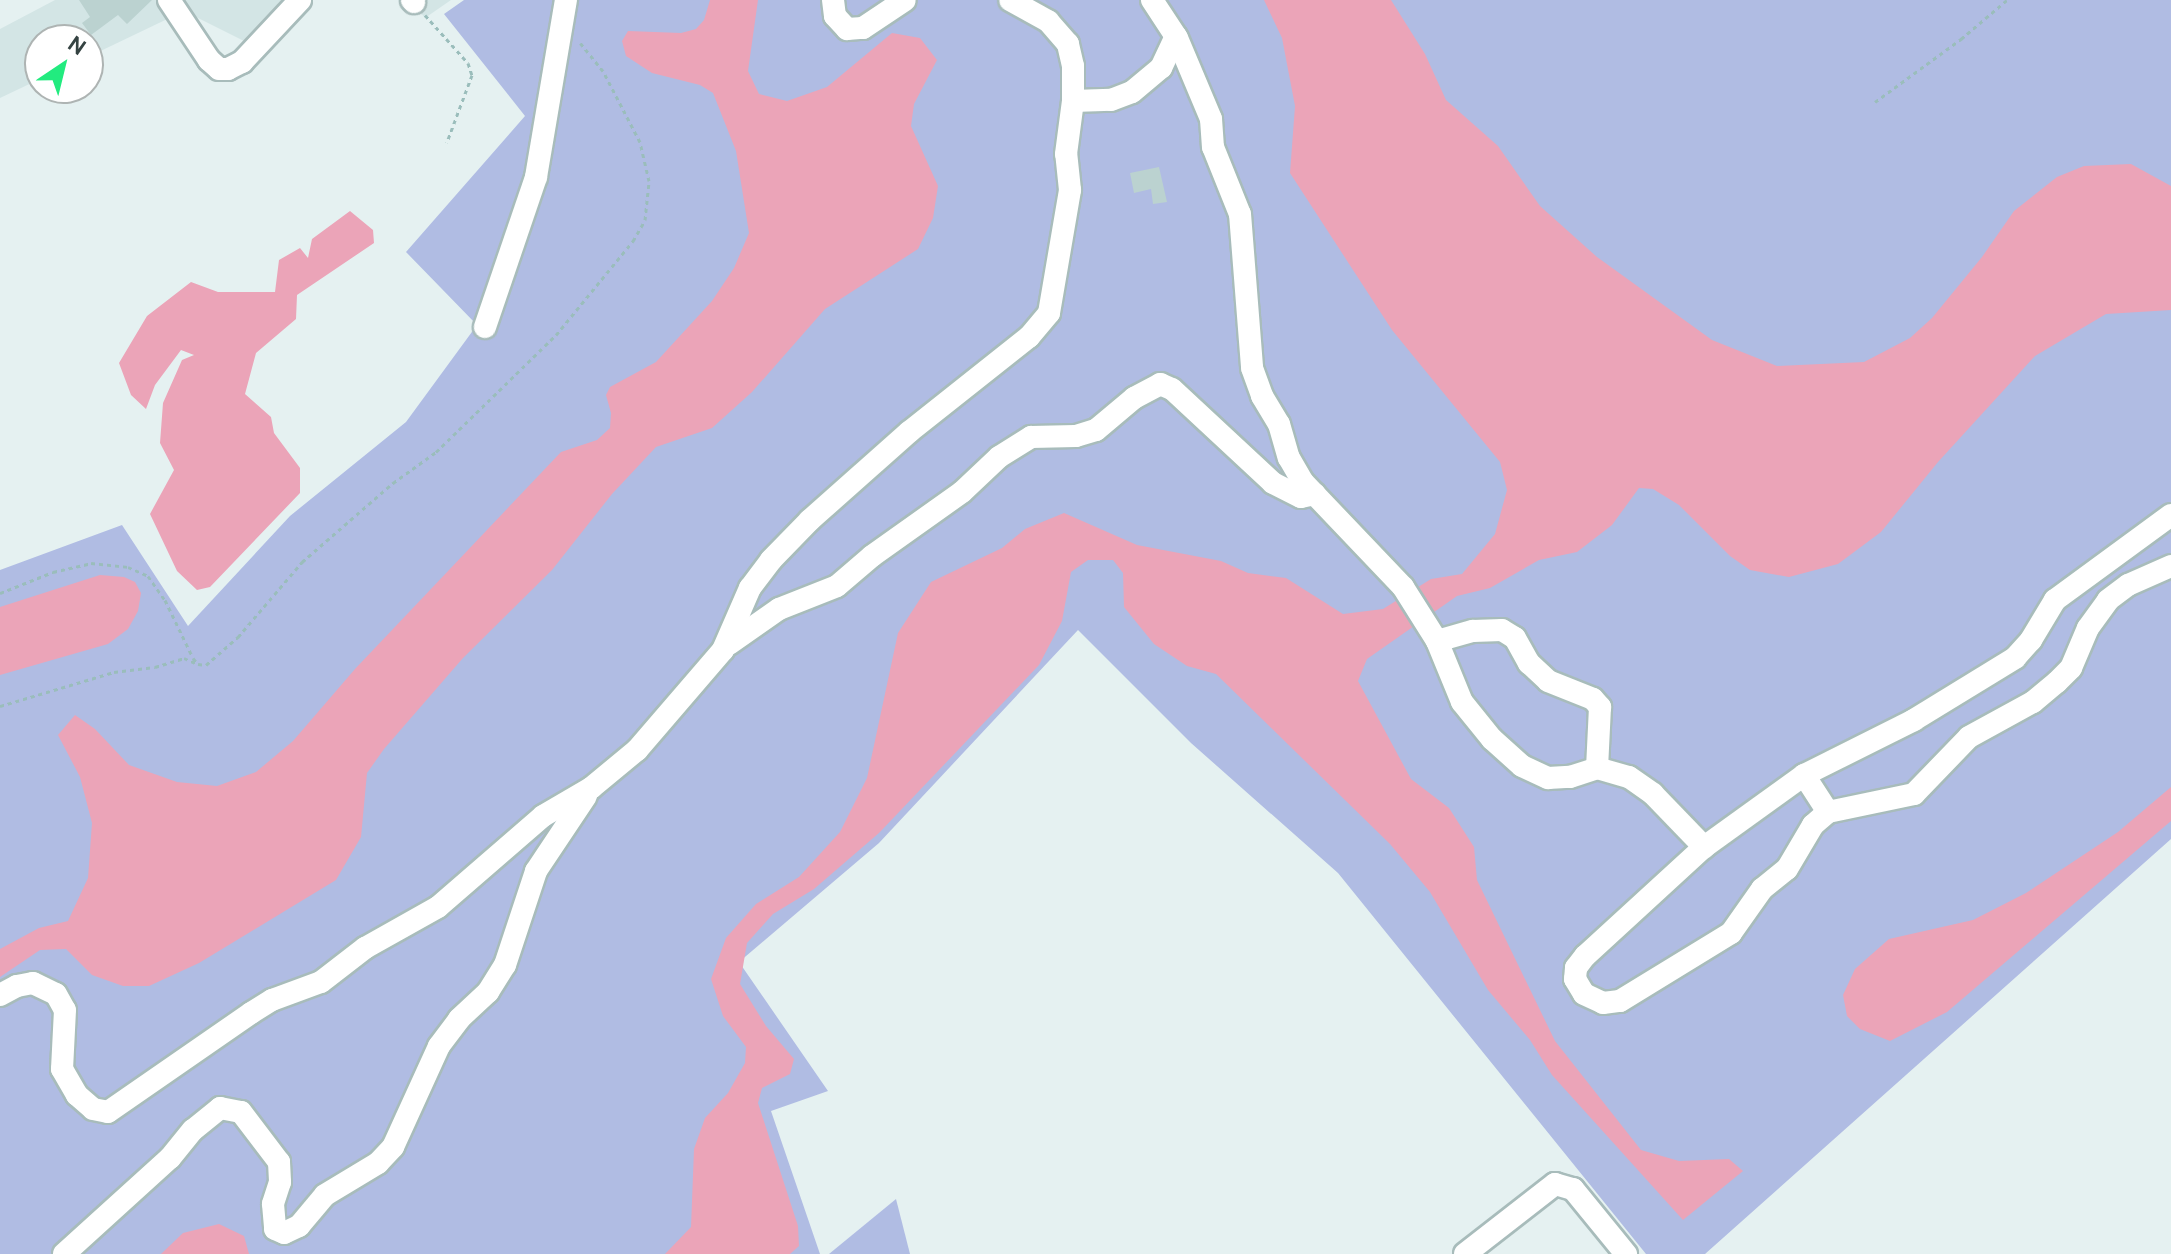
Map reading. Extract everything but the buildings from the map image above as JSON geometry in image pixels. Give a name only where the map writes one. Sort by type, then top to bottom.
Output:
[{"type":"street","points":[[169,0],[209,60],[219,69],[228,69],[242,62],[300,0]]},
{"type":"street","points":[[485,327],[536,177],[566,0]]},
{"type":"street","points":[[833,0],[835,16],[847,29],[863,28],[905,0]]},
{"type":"street","points":[[723,650],[750,588],[771,560],[810,520],[909,432],[1029,337],[1049,313],[1070,190],[1066,154],[1073,101],[1073,66],[1068,44],[1048,21],[1010,0]]},
{"type":"street","points":[[1152,0],[1176,36],[1191,67],[1211,119],[1213,147],[1240,214],[1252,368],[1262,396],[1279,424],[1289,458],[1315,494],[1403,587],[1433,634],[1462,702],[1492,739],[1522,766],[1548,778],[1570,777],[1597,768],[1629,777],[1653,794],[1704,847]]},
{"type":"street","points":[[1073,101],[1111,100],[1132,92],[1161,68],[1176,36]]},
{"type":"street","points":[[1161,68],[1191,67]]},
{"type":"street","points":[[2,986],[33,983],[56,994],[65,1010],[62,1069],[77,1095],[93,1109],[108,1112],[251,1013],[272,1000],[321,982],[365,948],[438,907],[543,816],[591,788],[637,750],[703,677],[723,650],[745,629],[779,609],[837,586],[872,556],[962,492],[999,457],[1031,437],[1076,436],[1096,430],[1134,398],[1160,384],[1172,389],[1193,407],[1273,483],[1301,497],[1315,494]]},
{"type":"street","points":[[2171,515],[2055,600],[2031,640],[2015,658],[1914,720],[1804,775],[1704,847],[1585,956],[1576,968],[1575,979],[1584,994],[1603,1003],[1620,1001],[1731,933],[1762,889],[1787,869],[1813,825],[1828,812],[1914,794],[1969,737],[2033,702],[2057,682],[2071,668],[2088,628],[2108,600],[2128,585],[2171,566]]},
{"type":"street","points":[[1433,634],[1502,630],[1515,638],[1529,663],[1548,681],[1593,699],[1600,707],[1597,768]]},
{"type":"street","points":[[1804,775],[1828,812]]},
{"type":"street","points":[[64,1254],[220,1108],[241,1112],[279,1162],[280,1182],[273,1204],[275,1229],[284,1233],[299,1226],[325,1195],[378,1163],[393,1147],[439,1046],[459,1019],[488,992],[505,965],[536,871],[591,788]]},
{"type":"street","points":[[1465,1254],[1555,1184],[1573,1189],[1626,1254]]},
{"type":"path","points":[[1875,102],[1961,39],[2007,0]]},
{"type":"path","points":[[413,1],[468,63],[472,75],[447,142]]},
{"type":"path","points":[[0,706],[114,672],[155,667],[184,658],[206,665],[238,637],[302,562],[393,483],[436,452],[556,335],[633,241],[645,220],[649,181],[640,142],[603,71],[577,39]]},
{"type":"path","points":[[0,593],[53,572],[91,563],[128,567],[148,576],[165,600],[198,664]]},
{"type":"shaded area","points":[[55,0],[304,0],[256,47],[184,11],[104,49],[104,24],[24,24],[24,87],[0,98],[0,29]]},
{"type":"shaded area","points":[[410,0],[451,0],[425,18]]},
{"type":"shaded area","points":[[464,0],[2171,0],[2171,839],[1705,1254],[1646,1254],[1338,873],[1191,743],[1078,630],[879,843],[739,962],[828,1091],[771,1111],[820,1254],[0,1254],[0,570],[122,525],[188,626],[290,516],[406,422],[477,325],[406,252],[525,116],[444,14]]},
{"type":"shaded area","points":[[710,0],[758,0],[748,71],[759,94],[787,101],[827,87],[892,33],[920,38],[937,60],[914,104],[911,126],[938,186],[933,218],[918,249],[825,309],[752,392],[712,428],[656,447],[612,494],[552,570],[463,658],[384,749],[367,773],[361,837],[336,880],[199,963],[149,986],[123,986],[92,975],[66,949],[40,950],[0,977],[0,949],[39,928],[68,921],[88,878],[92,823],[80,777],[58,735],[75,715],[95,729],[129,765],[177,782],[217,786],[256,772],[293,741],[355,669],[561,452],[597,440],[610,428],[611,413],[606,395],[610,387],[656,362],[712,301],[734,268],[749,233],[736,151],[713,93],[700,85],[652,73],[626,56],[622,41],[628,31],[681,33],[696,29],[704,20]]},
{"type":"shaded area","points":[[1264,0],[1391,0],[1425,54],[1446,100],[1498,146],[1540,206],[1597,257],[1712,340],[1777,366],[1864,362],[1910,338],[1932,318],[1982,257],[2014,211],[2057,177],[2084,166],[2131,164],[2171,186],[2171,310],[2106,314],[2035,356],[1938,462],[1881,532],[1838,564],[1789,577],[1750,570],[1730,556],[1679,505],[1653,489],[1639,488],[1612,525],[1577,552],[1539,560],[1490,588],[1457,596],[1367,659],[1358,681],[1411,779],[1449,808],[1474,847],[1477,880],[1555,1041],[1641,1150],[1679,1161],[1729,1159],[1743,1171],[1683,1220],[1552,1075],[1530,1040],[1488,990],[1430,892],[1390,844],[1216,674],[1187,666],[1154,644],[1124,607],[1123,573],[1113,560],[1088,560],[1071,572],[1062,621],[1039,665],[879,833],[814,889],[773,914],[747,943],[740,984],[766,1026],[794,1059],[790,1074],[762,1088],[758,1103],[798,1226],[799,1246],[790,1254],[665,1254],[691,1227],[694,1149],[705,1118],[728,1093],[745,1063],[746,1047],[723,1016],[711,979],[726,938],[756,904],[799,877],[840,832],[867,778],[898,633],[931,582],[1002,548],[1025,529],[1064,513],[1137,545],[1221,561],[1248,573],[1286,578],[1343,614],[1383,609],[1431,579],[1462,574],[1495,534],[1507,490],[1500,462],[1392,330],[1290,173],[1295,106],[1282,38]]},
{"type":"shaded area","points":[[350,211],[373,230],[374,243],[297,295],[296,319],[256,353],[245,394],[271,417],[274,433],[300,468],[300,493],[210,587],[197,590],[177,571],[150,514],[174,470],[160,443],[163,403],[182,360],[194,355],[181,350],[155,385],[146,409],[131,395],[119,363],[147,316],[191,282],[218,292],[275,292],[279,260],[300,248],[308,258],[312,239]]},
{"type":"shaded area","points":[[100,575],[124,577],[135,582],[141,593],[138,611],[128,629],[108,644],[0,675],[0,607]]},
{"type":"shaded area","points":[[2171,787],[2171,821],[1947,1012],[1890,1041],[1860,1029],[1847,1016],[1843,995],[1855,969],[1889,939],[1973,920],[2026,893],[2118,832]]},
{"type":"shaded area","points":[[896,1199],[910,1254],[829,1254]]},
{"type":"shaded area","points":[[219,1224],[244,1236],[249,1254],[161,1254],[183,1233]]}]
